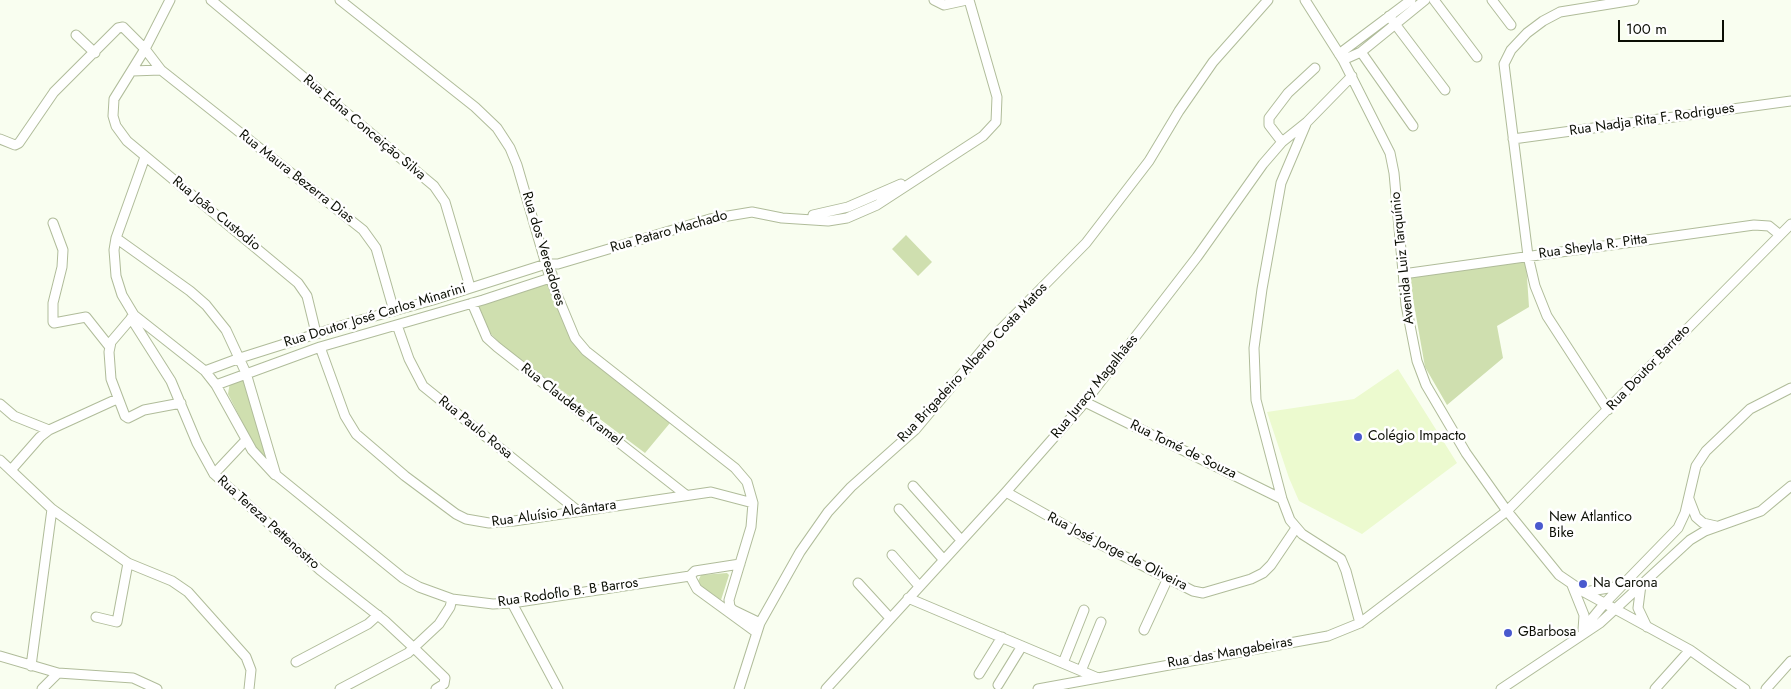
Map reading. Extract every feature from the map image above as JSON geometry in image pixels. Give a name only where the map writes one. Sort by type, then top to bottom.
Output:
[{"type":"street","points":[[132,71],[170,0]]},
{"type":"street","name":"Rua Edna Conceição Silva","points":[[211,0],[434,186],[445,202],[470,287]]},
{"type":"street","name":"Rua dos Vereadores","points":[[340,0],[475,107],[497,128],[510,148],[517,165],[550,278],[572,331],[586,351],[735,468],[747,482],[753,503],[751,527],[729,600],[730,606],[758,628]]},
{"type":"street","points":[[934,0],[944,5],[968,0]]},
{"type":"street","name":"Rua Pataro Machado","points":[[546,264],[558,264],[733,214],[752,212],[782,218],[828,221],[847,218],[866,210],[983,136],[996,122],[996,96],[968,0]]},
{"type":"street","name":"Rua Brigadeiro Alberto Costa Matos","points":[[739,689],[758,628],[800,552],[828,512],[850,488],[915,430],[993,337],[1086,244],[1149,161],[1179,110],[1213,62],[1268,0]]},
{"type":"street","name":"Avenida Luiz Tarquínio","points":[[1305,0],[1352,76],[1390,153],[1394,172],[1406,305],[1417,361],[1426,385],[1466,453],[1538,552],[1559,575],[1604,604],[1690,650],[1745,689]]},
{"type":"street","points":[[1341,57],[1389,16],[1411,4],[1425,0]]},
{"type":"street","points":[[1434,0],[1477,56]]},
{"type":"street","points":[[1492,0],[1510,26]]},
{"type":"street","points":[[1608,410],[1547,316],[1535,286],[1528,256],[1504,64],[1511,50],[1543,21],[1560,12],[1634,0]]},
{"type":"street","points":[[1341,57],[1362,52],[1396,25],[1411,4]]},
{"type":"street","points":[[1389,16],[1445,90]]},
{"type":"street","name":"Rua Maura Bezerra Dias","points":[[95,53],[120,26],[126,28],[161,70],[364,230],[376,248],[394,311]]},
{"type":"street","points":[[1367,33],[1372,44]]},
{"type":"street","points":[[0,139],[15,145],[19,143],[54,92],[95,53],[76,36]]},
{"type":"street","points":[[1362,52],[1413,126]]},
{"type":"street","points":[[1282,142],[1269,125],[1270,118],[1288,94],[1315,68]]},
{"type":"street","points":[[132,71],[161,70]]},
{"type":"street","name":"Rua João Custodio","points":[[132,71],[114,99],[112,116],[116,126],[127,141],[145,157],[298,283],[307,296],[316,333]]},
{"type":"street","name":"Rua Juracy Magalhães","points":[[826,689],[1006,492],[1085,402],[1197,257],[1263,164],[1282,142],[1307,122],[1352,76]]},
{"type":"street","name":"Rua Nadja Rita F. Rodrigues","points":[[1513,139],[1791,101]]},
{"type":"street","points":[[1307,122],[1282,183],[1258,313],[1254,348],[1256,400],[1282,498],[1296,528],[1341,559],[1360,623]]},
{"type":"street","name":"Rua Tereza Pettenostro","points":[[145,157],[116,238],[114,250],[116,276],[122,295],[171,381],[196,443],[214,474],[320,570],[378,615],[445,678],[444,684],[436,689]]},
{"type":"street","name":"Rua Pataro Machado","points":[[782,218],[821,215],[848,207],[911,181]]},
{"type":"street","points":[[866,199],[866,210]]},
{"type":"street","points":[[847,218],[848,207]]},
{"type":"street","points":[[53,223],[63,250],[62,267],[53,303],[53,323],[86,317],[96,333],[109,346],[111,379],[117,399],[125,416],[128,418],[144,410],[181,403]]},
{"type":"street","name":"Rua Doutor Barreto","points":[[1360,623],[1507,511],[1791,224]]},
{"type":"street","name":"Rua Sheyla R. Pitta","points":[[1403,274],[1754,225],[1768,226],[1780,235]]},
{"type":"street","points":[[116,238],[190,291],[206,305],[226,330],[246,373],[276,475]]},
{"type":"street","name":"Rua Doutor José Carlos Minarini","points":[[205,371],[316,333],[433,300],[546,264]]},
{"type":"street","points":[[550,278],[558,264]]},
{"type":"street","name":"Rua Doutor José Carlos Minarini","points":[[216,385],[360,334],[438,314],[550,278]]},
{"type":"street","points":[[433,300],[438,314]]},
{"type":"street","name":"Rua Claudete Kramel","points":[[472,303],[487,338],[497,347],[686,495]]},
{"type":"street","points":[[109,346],[133,316]]},
{"type":"street","name":"Rua Rodoflo B. B Barros","points":[[133,316],[205,371],[216,385],[246,440],[260,461],[403,578],[427,590],[452,599],[476,603],[512,603],[690,576],[696,571],[740,564]]},
{"type":"street","points":[[357,321],[360,334]]},
{"type":"street","name":"Rua Paulo Rosa","points":[[397,325],[409,359],[423,386],[578,511]]},
{"type":"street","name":"Rua Aluísio Alcântara","points":[[320,347],[344,416],[356,434],[405,476],[456,514],[477,522],[489,524],[711,492],[753,503]]},
{"type":"street","points":[[1584,632],[1590,621],[1604,604],[1673,534],[1682,521],[1696,466],[1706,451],[1750,409],[1791,388]]},
{"type":"street","points":[[11,470],[49,430],[117,399]]},
{"type":"street","name":"Rua Tomé de Souza","points":[[1085,402],[1282,498]]},
{"type":"street","points":[[0,404],[14,416],[49,430]]},
{"type":"street","points":[[214,474],[246,440]]},
{"type":"street","points":[[0,460],[52,509],[128,563],[172,581],[188,592],[246,658],[251,670],[249,689]]},
{"type":"street","points":[[913,486],[961,540]]},
{"type":"street","points":[[1501,689],[1615,610],[1677,550],[1698,535],[1761,511],[1791,486]]},
{"type":"street","name":"Rua José Jorge de Oliveira","points":[[1006,492],[1082,535],[1193,591],[1203,593],[1251,579],[1271,564],[1296,528]]},
{"type":"street","points":[[1689,499],[1691,509],[1700,520],[1708,525],[1719,526]]},
{"type":"street","points":[[32,666],[52,509]]},
{"type":"street","points":[[899,509],[943,559]]},
{"type":"street","points":[[1673,534],[1681,539],[1677,550]]},
{"type":"street","points":[[892,555],[919,586]]},
{"type":"street","points":[[96,617],[117,622],[128,563]]},
{"type":"street","points":[[690,576],[697,589],[758,628]]},
{"type":"street","points":[[1144,630],[1168,578]]},
{"type":"street","points":[[858,583],[890,618]]},
{"type":"street","points":[[1572,585],[1584,616],[1584,632]]},
{"type":"street","points":[[1641,585],[1638,608],[1647,627]]},
{"type":"street","points":[[1584,592],[1621,586]]},
{"type":"street","points":[[908,598],[1098,678]]},
{"type":"street","points":[[340,689],[395,661],[414,648],[442,620],[450,607],[452,599]]},
{"type":"street","points":[[512,603],[558,689]]},
{"type":"street","points":[[1063,663],[1084,610]]},
{"type":"street","points":[[296,662],[320,647],[368,624],[378,615]]},
{"type":"street","points":[[1081,670],[1100,622]]},
{"type":"street","name":"Rua das Mangabeiras","points":[[1038,689],[1328,636],[1360,623]]},
{"type":"street","points":[[979,674],[1002,638]]},
{"type":"street","points":[[998,684],[1022,646]]},
{"type":"street","points":[[1655,689],[1690,650]]},
{"type":"street","points":[[0,656],[58,673],[133,678],[157,689]]},
{"type":"street","points":[[1766,689],[1791,661]]},
{"type":"street","points":[[42,689],[58,673]]},
{"type":"shaded area","points":[[906,235],[932,262],[918,276],[892,249]]},
{"type":"shaded area","points":[[1526,262],[1529,307],[1497,326],[1503,358],[1447,405],[1425,367],[1409,276]]},
{"type":"shaded area","points":[[547,282],[570,337],[670,423],[645,453],[504,347],[485,328],[471,304]]},
{"type":"shaded area","name":"Colégio Impacto","points":[[1398,369],[1457,463],[1362,534],[1299,501],[1289,478],[1267,412],[1354,399]]},
{"type":"shaded area","points":[[244,376],[267,457],[258,453],[228,394],[230,382]]},
{"type":"shaded area","points":[[727,573],[729,575],[721,600],[697,583],[701,575]]},
{"type":"place","name":"Colégio Impacto","points":[[1358,437]]},
{"type":"place","name":"New Atlantico Bike","points":[[1539,526]]},
{"type":"place","name":"Na Carona","points":[[1583,584]]},
{"type":"place","name":"GBarbosa","points":[[1508,633]]}]
